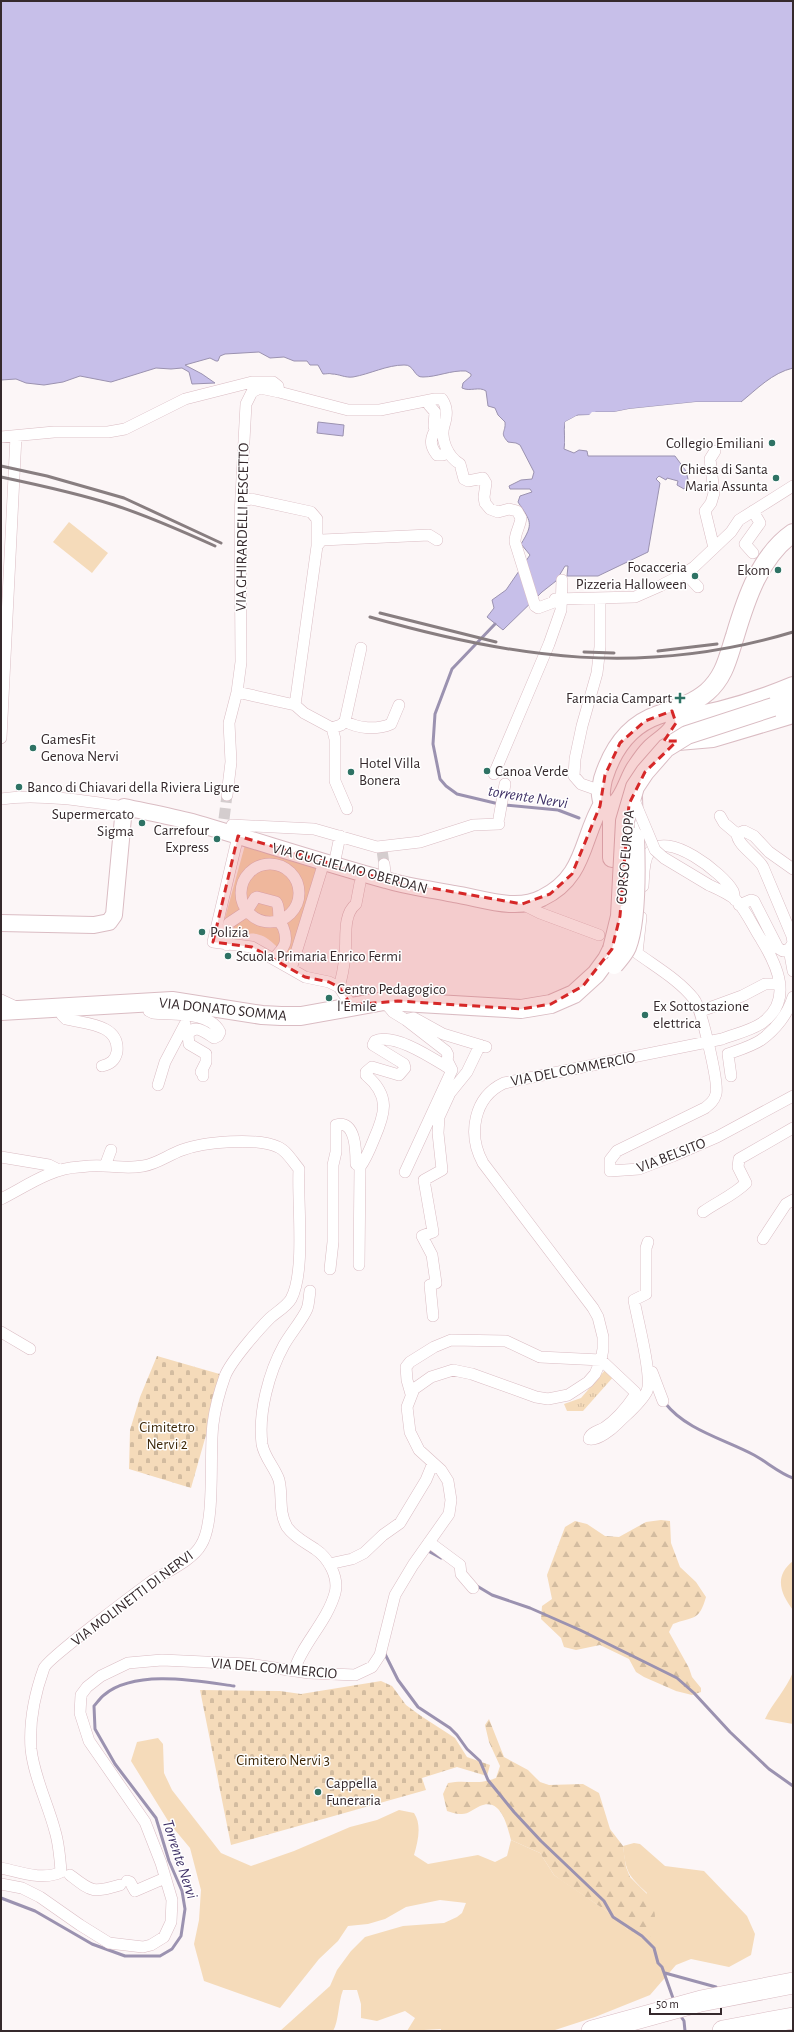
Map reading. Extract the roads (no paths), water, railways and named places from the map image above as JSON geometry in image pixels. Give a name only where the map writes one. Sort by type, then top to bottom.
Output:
[{"type":"highway","points":[[602,2028],[756,1989],[793,1983]]},
{"type":"highway","points":[[723,2031],[793,2018]]},
{"type":"main road","name":"VIA GUGLIELMO OBERDAN","points":[[606,806],[611,759],[624,737],[645,721],[674,715],[707,692],[719,679],[726,667],[758,558],[793,533]]},
{"type":"main road","points":[[629,779],[634,808],[636,857],[630,934],[626,948],[609,955],[607,914],[612,858],[606,806],[620,800],[629,779],[642,759],[672,731],[674,715],[689,718],[755,700],[793,686]]},
{"type":"main road","name":"CORSO EUROPA","points":[[773,707],[793,697]]},
{"type":"main road","name":"CORSO EUROPA","points":[[583,986],[604,964],[609,955],[620,916],[625,821],[635,787],[645,772],[666,748],[687,735],[793,701]]},
{"type":"main road","points":[[660,741],[693,741],[713,738],[793,714]]},
{"type":"main road","name":"VIA DONATO SOMMA","points":[[1,1011],[149,1002],[180,1002],[262,1015],[301,1016],[351,1005],[384,1001],[521,1009],[551,1004],[563,999],[583,986]]},
{"type":"street","points":[[1,437],[54,432],[108,432],[126,428],[185,399],[252,382],[273,382],[278,386],[279,392]]},
{"type":"street","name":"VIA GHIRARDELLI PESCETTO","points":[[227,795],[231,762],[229,723],[241,662],[241,501],[243,444],[246,404],[252,392],[260,388],[348,410],[380,410],[435,399],[442,399],[445,403],[435,409]]},
{"type":"street","points":[[412,404],[423,409],[435,409],[434,426],[438,429],[452,459],[460,464],[464,479],[468,481],[483,478],[486,483],[484,497],[485,503],[490,509],[498,512],[509,509],[513,510],[517,512],[521,518],[520,526],[515,533],[515,542],[538,608],[562,600],[636,597],[685,573],[731,532],[739,520],[793,486]]},
{"type":"street","points":[[438,429],[430,443],[432,449],[437,455],[443,455],[447,448]]},
{"type":"street","points":[[1,738],[16,436]]},
{"type":"street","points":[[714,548],[705,511],[711,503],[714,493],[710,459],[715,451]]},
{"type":"street","points":[[241,501],[251,499],[312,512],[317,519],[316,546],[295,705]]},
{"type":"street","points":[[753,511],[760,523],[744,544],[758,558]]},
{"type":"street","points":[[316,546],[322,540],[429,535],[437,540]]},
{"type":"street","points":[[685,573],[698,587]]},
{"type":"street","points":[[494,774],[549,644],[561,610],[562,580]]},
{"type":"street","points":[[600,598],[600,647],[597,673],[582,726],[575,759],[574,776],[606,806]]},
{"type":"street","points":[[236,692],[295,705],[304,713],[332,728],[342,725],[345,721],[361,648]]},
{"type":"street","points":[[345,721],[351,725],[380,729],[391,724],[398,705]]},
{"type":"street","points":[[332,728],[335,739],[335,781],[347,809]]},
{"type":"street","points":[[351,1005],[339,987],[329,982],[305,977],[274,958],[252,947],[215,944],[212,941],[228,878],[229,828],[314,829],[382,849],[420,842],[473,825],[499,821],[505,784]]},
{"type":"street","name":"VIA GUGLIELMO OBERDAN","points":[[1,799],[48,798],[94,802],[191,822],[229,828],[280,857],[329,864],[386,880],[495,902],[522,904],[542,899],[566,881],[577,867],[587,838],[606,806]]},
{"type":"street","points":[[1,923],[94,926],[109,922],[114,915],[124,807]]},
{"type":"street","points":[[634,808],[655,850],[664,858],[737,902],[754,901],[778,948],[783,951],[789,949],[793,943],[792,936],[763,867],[757,858],[739,841],[737,834],[722,820]]},
{"type":"street","points":[[737,834],[744,831],[750,833],[769,852],[793,869]]},
{"type":"street","points":[[291,969],[314,894],[329,864],[340,836]]},
{"type":"street","points":[[701,1011],[742,996],[765,984],[780,984],[774,959],[737,902],[732,890],[721,878],[691,854],[670,845],[657,846],[649,852],[646,862],[637,953],[667,974],[686,990],[695,1000],[701,1011],[707,1043]]},
{"type":"street","points":[[280,857],[293,874],[299,890],[298,899],[295,908],[289,914],[279,920],[264,922],[247,911],[241,899],[243,882],[253,868],[270,863],[280,857]]},
{"type":"street","points":[[384,864],[386,880]]},
{"type":"street","points":[[228,878],[243,882]]},
{"type":"street","points":[[339,987],[345,956],[350,910],[356,904],[360,883]]},
{"type":"street","points":[[299,890],[314,894]]},
{"type":"street","points":[[227,945],[226,934],[229,923],[247,911],[255,898],[257,897],[276,902],[278,905],[279,920],[285,932],[287,942],[285,947],[274,958]]},
{"type":"street","points":[[522,904],[540,913],[599,934]]},
{"type":"street","points":[[789,949],[793,972]]},
{"type":"street","name":"VIA DEL COMMERCIO","points":[[1,1884],[22,1888],[40,1897],[109,1943],[143,1948],[152,1946],[164,1937],[171,1922],[172,1900],[165,1878],[145,1822],[89,1741],[80,1713],[81,1695],[87,1687],[101,1676],[128,1663],[162,1660],[248,1664],[308,1673],[355,1675],[372,1667],[380,1655],[395,1595],[449,1514],[452,1500],[448,1481],[441,1470],[419,1450],[410,1432],[407,1407],[412,1394],[418,1386],[431,1377],[453,1370],[478,1376],[536,1397],[558,1399],[578,1390],[588,1382],[595,1374],[601,1360],[603,1337],[598,1317],[593,1308],[500,1187],[480,1158],[475,1137],[477,1112],[482,1102],[488,1093],[504,1083],[707,1043],[741,1032],[761,1023],[776,1006],[780,994],[780,984]]},
{"type":"street","points":[[731,1076],[728,1054],[760,1040],[780,1022],[791,1004],[793,997]]},
{"type":"street","points":[[1,1000],[21,1010]]},
{"type":"street","points":[[384,1001],[393,1012],[406,1020],[446,1051],[448,1055],[447,1060],[452,1070]]},
{"type":"street","points":[[149,1002],[149,1011],[153,1014],[202,1018],[217,1027],[220,1032],[218,1036],[214,1038],[200,1029],[190,1031],[188,1035],[189,1044],[206,1054],[206,1062],[201,1072],[203,1073],[203,1076]]},
{"type":"street","points":[[60,1007],[62,1015],[66,1019],[106,1028],[114,1035],[117,1051],[115,1059],[110,1064],[102,1066]]},
{"type":"street","points":[[406,1020],[414,1018],[442,1034],[483,1046],[467,1072],[450,1093],[439,1117],[438,1133],[442,1170],[440,1173],[424,1180],[433,1232],[422,1236],[434,1262],[436,1283],[430,1285],[433,1316]]},
{"type":"street","points":[[158,1085],[165,1062],[185,1024]]},
{"type":"street","points":[[359,1265],[360,1167],[365,1160],[382,1121],[385,1105],[381,1091],[366,1076],[366,1072],[372,1067],[399,1075],[405,1068],[404,1064],[373,1045],[375,1041],[380,1039],[394,1040],[411,1047],[452,1070]]},
{"type":"street","name":"VIA BELSITO","points":[[707,1043],[715,1074],[716,1093],[713,1101],[704,1108],[617,1151],[610,1160],[610,1171],[639,1169],[666,1159],[717,1137],[793,1096]]},
{"type":"street","points":[[406,1172],[452,1070]]},
{"type":"street","points":[[330,1269],[333,1242],[333,1165],[336,1152],[336,1125],[341,1123],[347,1126],[356,1143],[356,1164],[360,1167]]},
{"type":"street","points":[[702,1212],[729,1194],[738,1191],[746,1183],[738,1167],[739,1159],[793,1128]]},
{"type":"street","name":"VIA MOLINETTI DI NERVI","points":[[1,1868],[32,1875],[52,1877],[61,1872],[56,1832],[38,1780],[31,1750],[31,1720],[44,1666],[53,1657],[151,1582],[189,1557],[201,1546],[208,1529],[213,1423],[225,1374],[236,1358],[270,1318],[290,1300],[294,1291],[297,1274],[300,1227],[298,1190],[299,1168],[279,1147],[262,1143],[244,1142],[195,1146],[181,1150],[156,1163],[128,1169],[105,1166]]},
{"type":"street","points":[[1,1200],[19,1188],[59,1170],[79,1167],[105,1166],[111,1150]]},
{"type":"street","points":[[1,1158],[49,1165],[59,1170]]},
{"type":"street","points":[[763,1240],[786,1204],[793,1200]]},
{"type":"street","points":[[601,1360],[633,1389],[635,1395],[608,1425],[589,1436],[589,1439],[591,1440],[613,1428],[642,1398],[648,1388],[649,1380],[647,1363],[634,1300],[646,1294],[646,1248],[648,1242]]},
{"type":"street","points":[[294,1671],[298,1659],[323,1621],[335,1593],[335,1574],[317,1550],[301,1542],[287,1526],[280,1504],[282,1491],[278,1478],[262,1445],[263,1419],[271,1372],[286,1341],[307,1309],[310,1291]]},
{"type":"street","points":[[1,1332],[30,1349]]},
{"type":"street","name":"VIA DEL COMMERCIO","points":[[412,1394],[407,1380],[406,1367],[410,1362],[434,1347],[451,1340],[506,1342],[540,1356],[601,1360]]},
{"type":"street","points":[[647,1363],[651,1369],[663,1401]]},
{"type":"street","points":[[329,1564],[352,1559],[364,1553],[383,1535],[400,1523],[426,1480],[433,1463]]},
{"type":"street","points":[[429,1543],[460,1565],[461,1574],[473,1588]]},
{"type":"street","points":[[70,1875],[88,1889],[99,1891],[130,1882],[134,1891],[165,1878]]},
{"type":"waterway","name":"torrente Nervi","points":[[495,624],[452,669],[435,714],[433,744],[440,779],[446,786],[457,794],[499,804]]},
{"type":"waterway","name":"torrente Nervi","points":[[505,805],[558,810],[579,818]]},
{"type":"waterway","points":[[665,1403],[694,1427],[754,1455],[793,1478]]},
{"type":"waterway","points":[[430,1552],[441,1558]]},
{"type":"waterway","points":[[477,1586],[492,1595],[530,1608],[580,1630],[677,1678],[694,1693],[730,1732],[769,1769],[793,1786]]},
{"type":"waterway","points":[[385,1654],[398,1680],[418,1707],[450,1728],[457,1735],[467,1749],[480,1761],[488,1780],[514,1812],[541,1841],[604,1901],[613,1917],[642,1936],[654,1948],[658,1963],[662,1967],[674,2001]]},
{"type":"waterway","name":"Torrente Nervi","points":[[1,1898],[35,1911],[92,1944],[125,1956],[160,1956],[172,1949],[181,1936],[185,1909],[182,1891],[169,1861],[156,1818],[115,1764],[95,1729],[94,1706],[104,1695],[117,1687],[132,1682],[149,1679],[185,1680],[234,1686]]},
{"type":"waterway","points":[[665,1973],[716,1987]]},
{"type":"waterway","points":[[680,2015],[684,2021],[685,2031]]},
{"type":"tunnel","points":[[224,819],[227,795]]},
{"type":"tunnel","points":[[382,850],[384,864]]},
{"type":"railway","points":[[1,466],[47,476],[124,498],[221,543]]},
{"type":"railway","points":[[1,477],[44,486],[114,505],[178,529],[215,546]]},
{"type":"railway","points":[[380,613],[496,642]]},
{"type":"railway","points":[[370,617],[424,632],[477,643],[529,652],[580,657],[632,658],[685,655],[738,646],[793,632]]},
{"type":"railway","points":[[658,651],[717,644]]},
{"type":"railway","points":[[584,652],[614,653]]},
{"type":"place","name":"Collegio Emiliani","points":[[772,443]]},
{"type":"place","name":"Chiesa di Santa Maria Assunta","points":[[776,478]]},
{"type":"place","name":"Ekom","points":[[778,570]]},
{"type":"place","name":"Focacceria Pizzeria Halloween","points":[[695,576]]},
{"type":"place","name":"Farmacia Campart","points":[[680,698]]},
{"type":"place","name":"GamesFit Genova Nervi","points":[[33,748]]},
{"type":"place","name":"Canoa Verde","points":[[487,771]]},
{"type":"place","name":"Hotel Villa Bonera","points":[[351,772]]},
{"type":"place","name":"Banco di Chiavari della Riviera Ligure","points":[[19,787]]},
{"type":"place","name":"Supermercato Sigma","points":[[142,823]]},
{"type":"place","name":"Carrefour Express","points":[[217,839]]},
{"type":"place","name":"Polizia","points":[[202,932]]},
{"type":"place","name":"Scuola Primaria Enrico Fermi","points":[[228,956]]},
{"type":"place","name":"Centro Pedagogico l'Emile","points":[[329,998]]},
{"type":"place","name":"Ex Sottostazione elettrica","points":[[645,1015]]},
{"type":"place","name":"Cappella Funeraria","points":[[318,1792]]},
{"type":"park label","name":"Cimitetro Nervi 2","points":[[167,1436]]},
{"type":"park label","name":"Cimitero Nervi 3","points":[[283,1760]]}]
